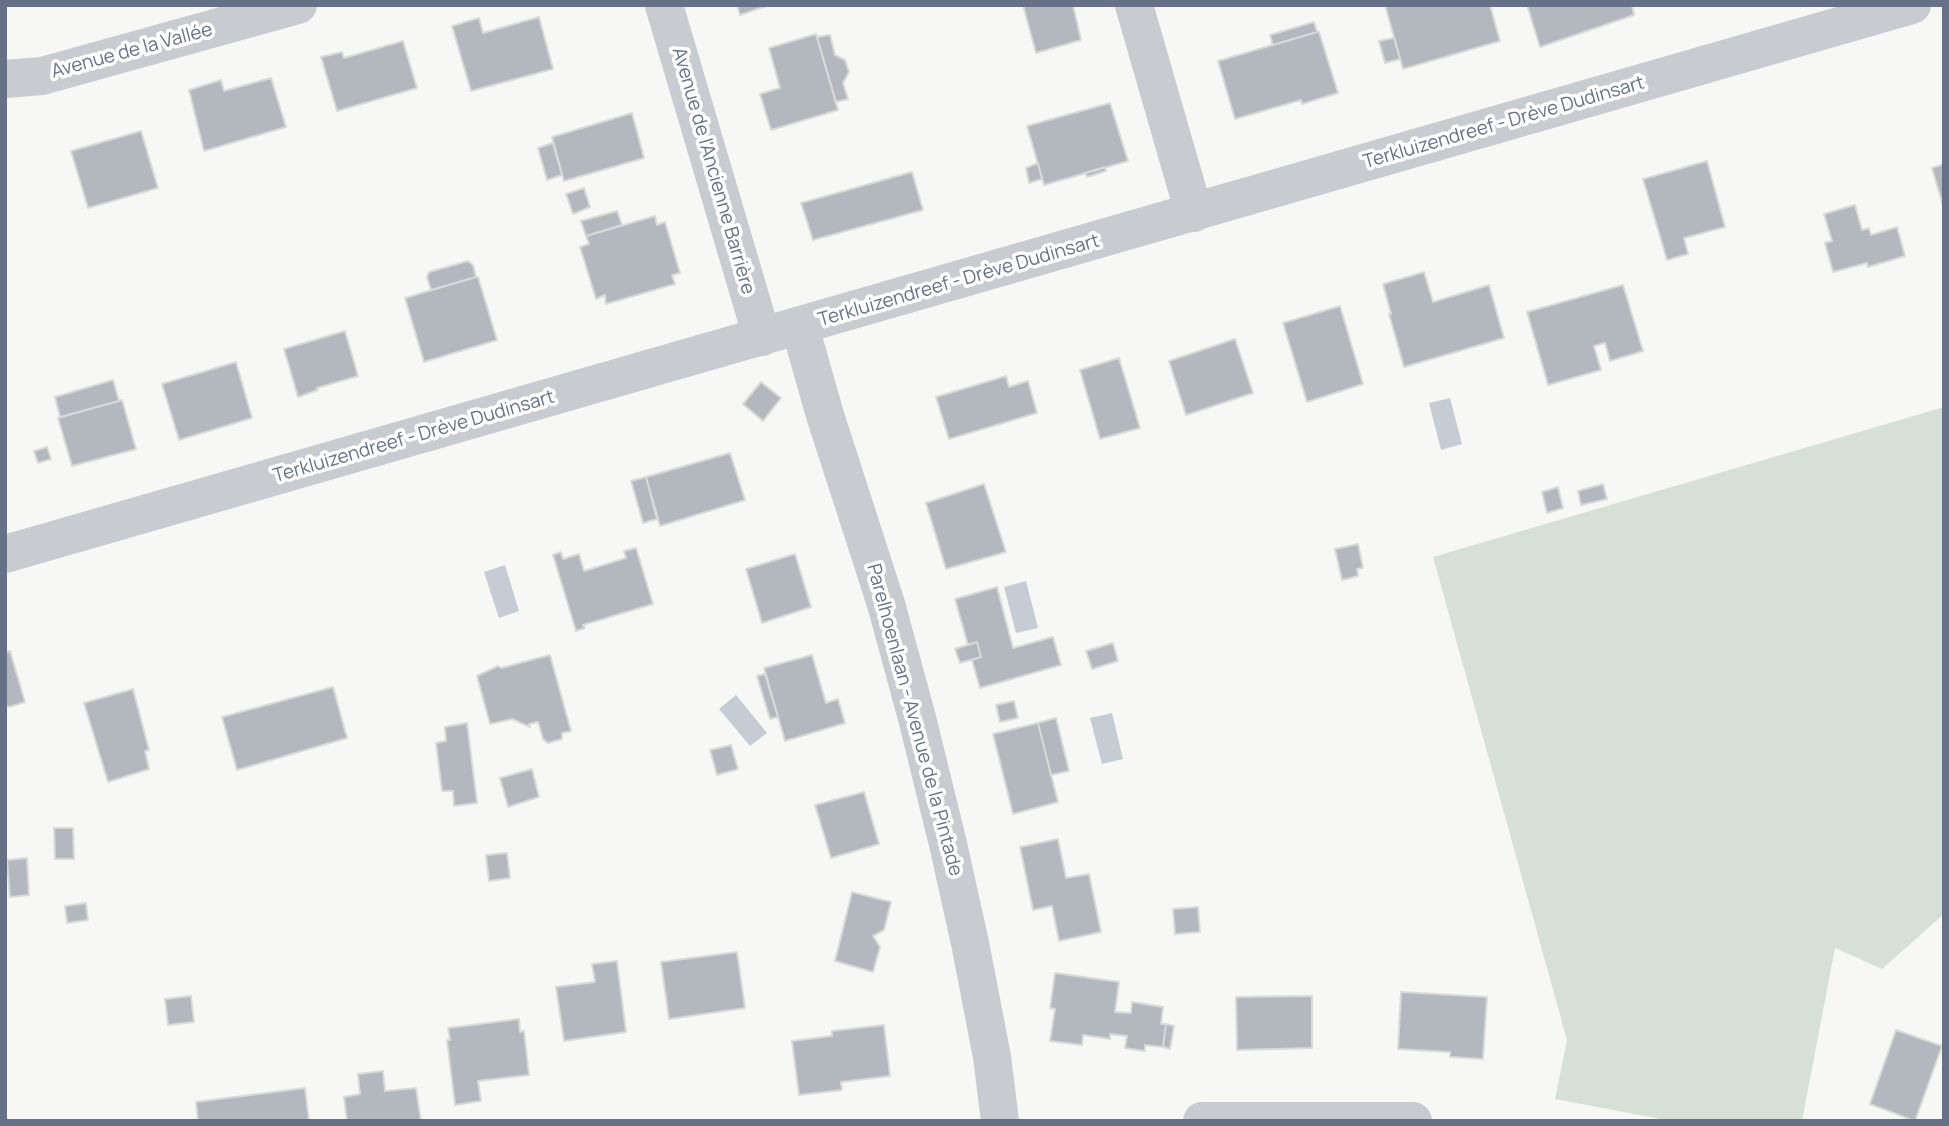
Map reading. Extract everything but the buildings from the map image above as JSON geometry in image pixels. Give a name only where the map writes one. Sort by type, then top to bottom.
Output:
[{"type":"street","name":"Avenue de la Vallée","points":[[5,79],[41,76],[298,5]]},
{"type":"street","name":"Avenue de l'Ancienne Barrière","points":[[664,5],[762,337]]},
{"type":"street","points":[[1133,5],[1194,213]]},
{"type":"street","name":"Terkluizendreef - Drève Dudinsart","points":[[5,554],[800,327],[1895,8]]},
{"type":"street","name":"Parelhoenlaan - Avenue de la Pintade","points":[[800,327],[825,415],[886,604],[923,743],[970,943],[992,1057],[1000,1121]]},
{"type":"street","points":[[1202,1121],[1413,1121]]},
{"type":"shaded area","points":[[1450,398],[1462,444],[1441,450],[1429,403]]},
{"type":"shaded area","points":[[1944,407],[1944,914],[1882,969],[1835,948],[1802,1121],[1671,1121],[1555,1099],[1567,1040],[1433,557]]},
{"type":"shaded area","points":[[505,565],[519,611],[499,618],[484,572]]},
{"type":"shaded area","points":[[1026,581],[1038,628],[1016,633],[1004,587]]},
{"type":"shaded area","points":[[736,695],[767,733],[750,746],[719,709]]},
{"type":"shaded area","points":[[1112,713],[1123,759],[1102,764],[1090,718]]}]
